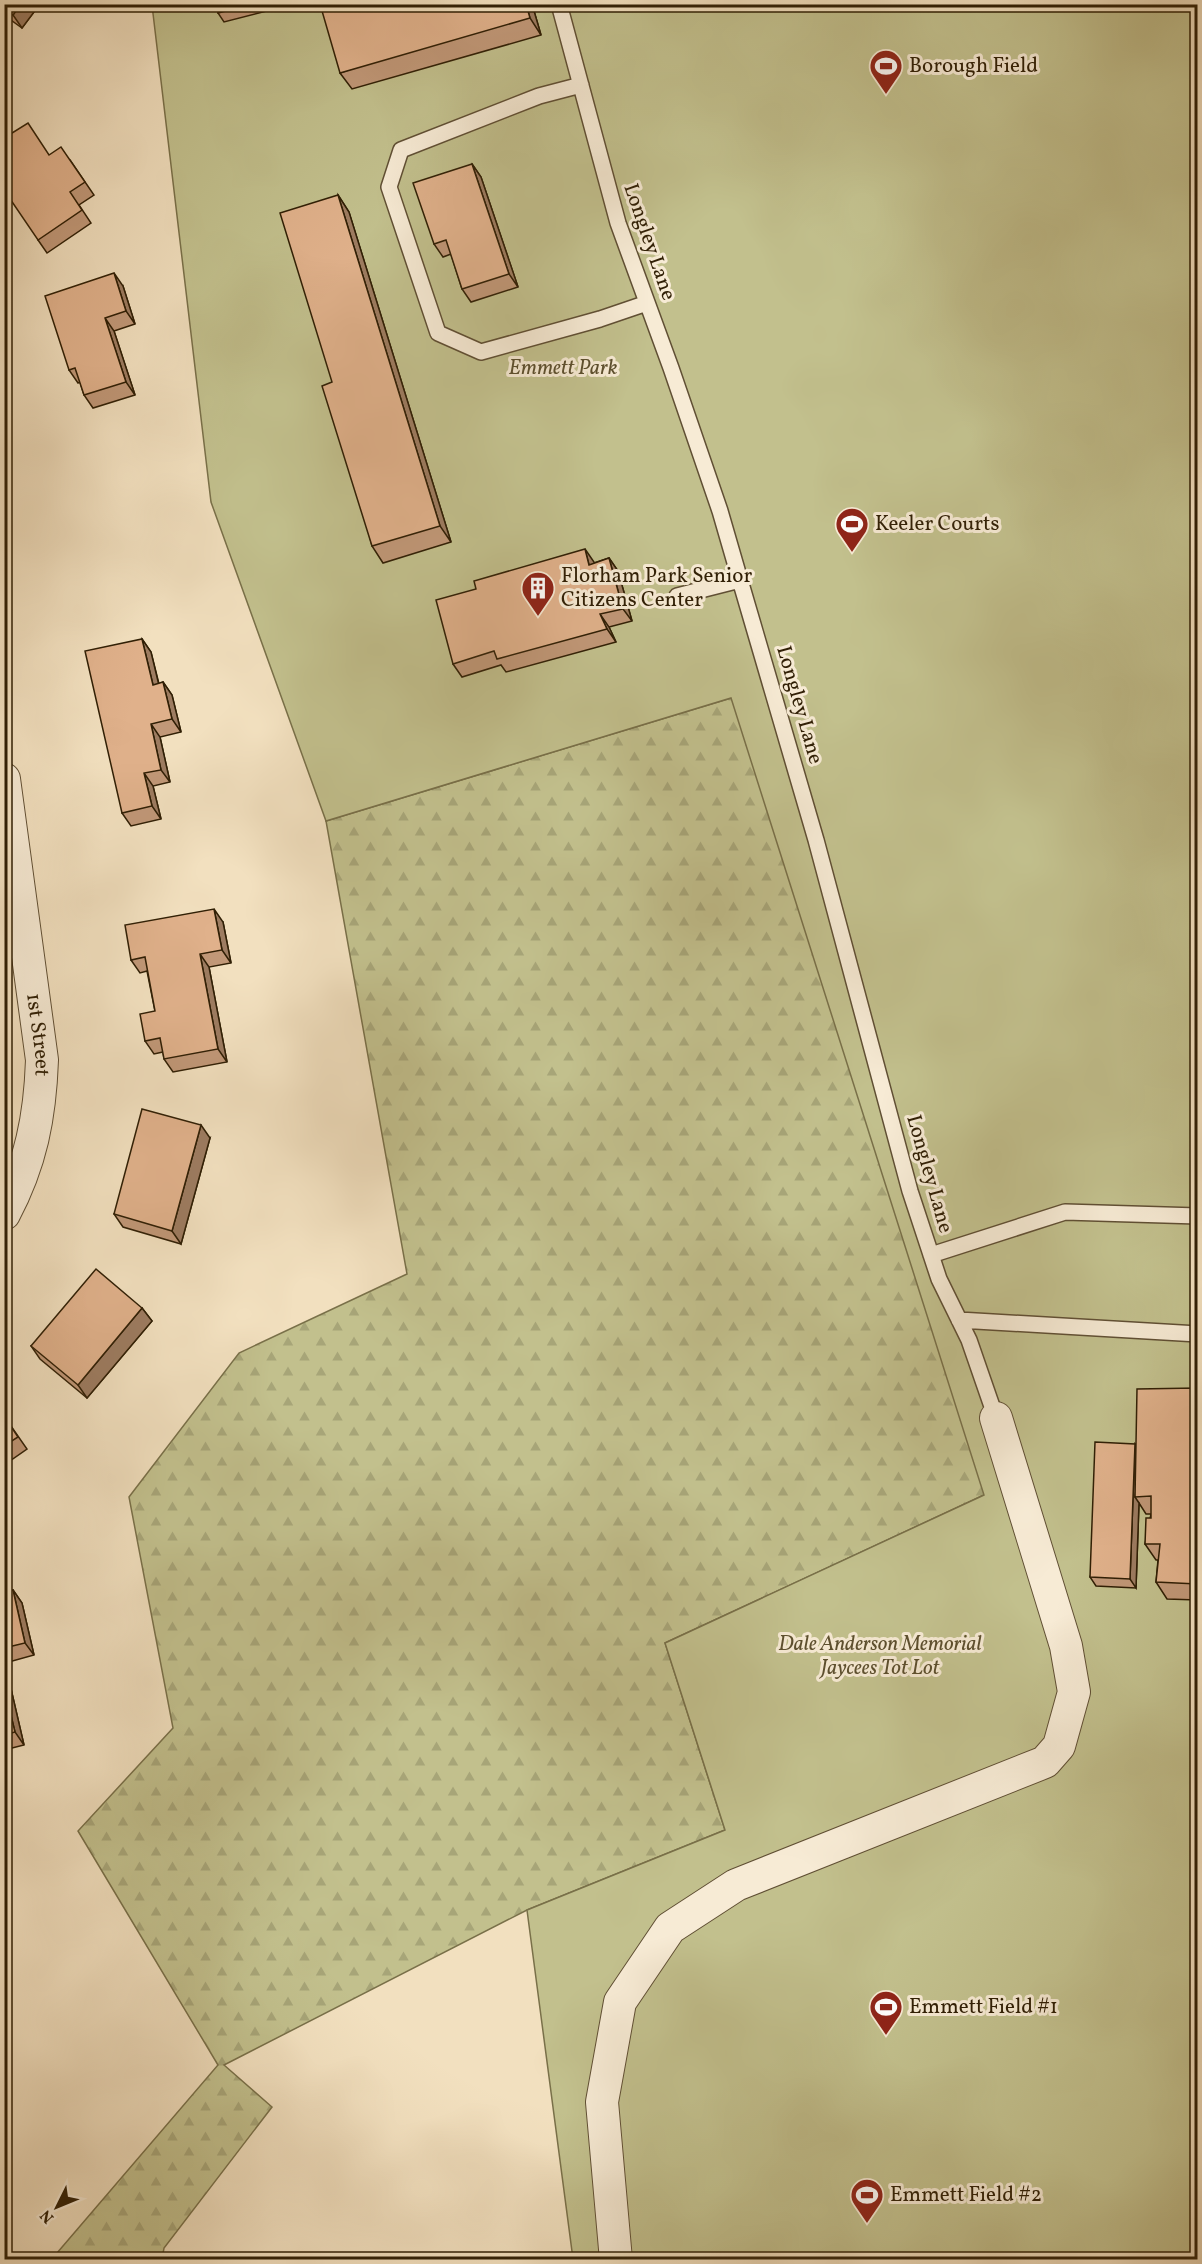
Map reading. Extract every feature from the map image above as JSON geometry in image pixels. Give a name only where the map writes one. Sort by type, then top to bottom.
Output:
[{"type":"street","name":"1st Street","points":[[4,778],[42,1060],[41,1092],[34,1139],[20,1185],[4,1214]]},
{"type":"street","points":[[616,2259],[602,2102],[620,2002],[670,1928],[736,1885],[1045,1762],[1059,1746],[1074,1692],[1066,1646],[996,1418]]},
{"type":"lane","name":"Longley Lane","points":[[559,4],[618,223],[720,512],[816,840],[910,1191],[939,1279],[969,1340],[996,1418]]},
{"type":"lane","points":[[581,85],[539,96],[401,150],[389,187],[438,333],[481,352],[600,319],[647,303]]},
{"type":"lane","points":[[677,596],[740,580]]},
{"type":"lane","points":[[931,1255],[1065,1212],[1197,1216]]},
{"type":"lane","points":[[959,1320],[1197,1334]]},
{"type":"green space","name":"Emmett Park","points":[[152,5],[1197,5],[1197,2259],[573,2259],[527,1910],[725,1830],[665,1643],[984,1495],[731,698],[326,821],[211,502]]},
{"type":"green space","points":[[1197,5],[984,1495],[665,1643],[725,1830],[527,1910],[224,2065],[272,2107],[164,2248],[162,2259],[51,2260],[218,2065],[78,1831],[173,1728],[129,1497],[239,1353],[407,1274],[326,821],[731,698]]},
{"type":"building","points":[[4,4],[21,4],[13,15],[4,9]]},
{"type":"building","points":[[216,4],[252,4],[218,13]]},
{"type":"building","points":[[320,4],[526,4],[530,18],[340,73]]},
{"type":"building","points":[[28,123],[49,155],[61,147],[85,182],[70,192],[82,210],[38,240],[4,190],[4,138]]},
{"type":"building","points":[[472,164],[509,274],[462,289],[446,240],[434,244],[413,183]]},
{"type":"building","points":[[338,195],[440,526],[372,546],[322,386],[332,382],[280,213]]},
{"type":"building","points":[[114,273],[126,311],[105,318],[126,382],[84,395],[75,368],[69,370],[45,296]]},
{"type":"building","name":"Florham Park Senior Citizens Center","points":[[585,549],[589,565],[609,558],[623,609],[600,614],[607,629],[497,659],[494,651],[453,664],[436,600],[476,589],[474,581]]},
{"type":"building","points":[[142,639],[153,685],[163,682],[172,719],[151,724],[161,770],[144,773],[152,806],[122,813],[85,651]]},
{"type":"building","points":[[214,909],[222,950],[200,954],[218,1049],[164,1059],[160,1038],[145,1041],[140,1014],[155,1011],[145,957],[131,960],[125,925]]},
{"type":"building","points":[[142,1109],[201,1125],[172,1231],[114,1214]]},
{"type":"building","points":[[96,1269],[142,1308],[78,1385],[31,1346]]},
{"type":"building","points":[[1197,1388],[1197,1584],[1156,1582],[1160,1544],[1145,1544],[1146,1518],[1151,1518],[1151,1496],[1135,1497],[1137,1389]]},
{"type":"building","points":[[4,1416],[18,1437],[4,1446]]},
{"type":"building","points":[[1095,1442],[1135,1444],[1130,1579],[1090,1577]]},
{"type":"building","points":[[13,1590],[25,1643],[4,1648],[4,1592]]},
{"type":"building","points":[[4,1687],[15,1732],[4,1735]]},
{"type":"place","name":"Borough Field","points":[[886,95]]},
{"type":"place","name":"Keeler Courts","points":[[852,553]]},
{"type":"place","name":"Florham Park Senior Citizens Center","points":[[538,617]]},
{"type":"place","name":"Emmett Field #1","points":[[886,2036]]},
{"type":"place","name":"Emmett Field #2","points":[[867,2224]]},
{"type":"park label","name":"Dale Anderson Memorial Jaycees Tot Lot","points":[[880,1656]]}]
